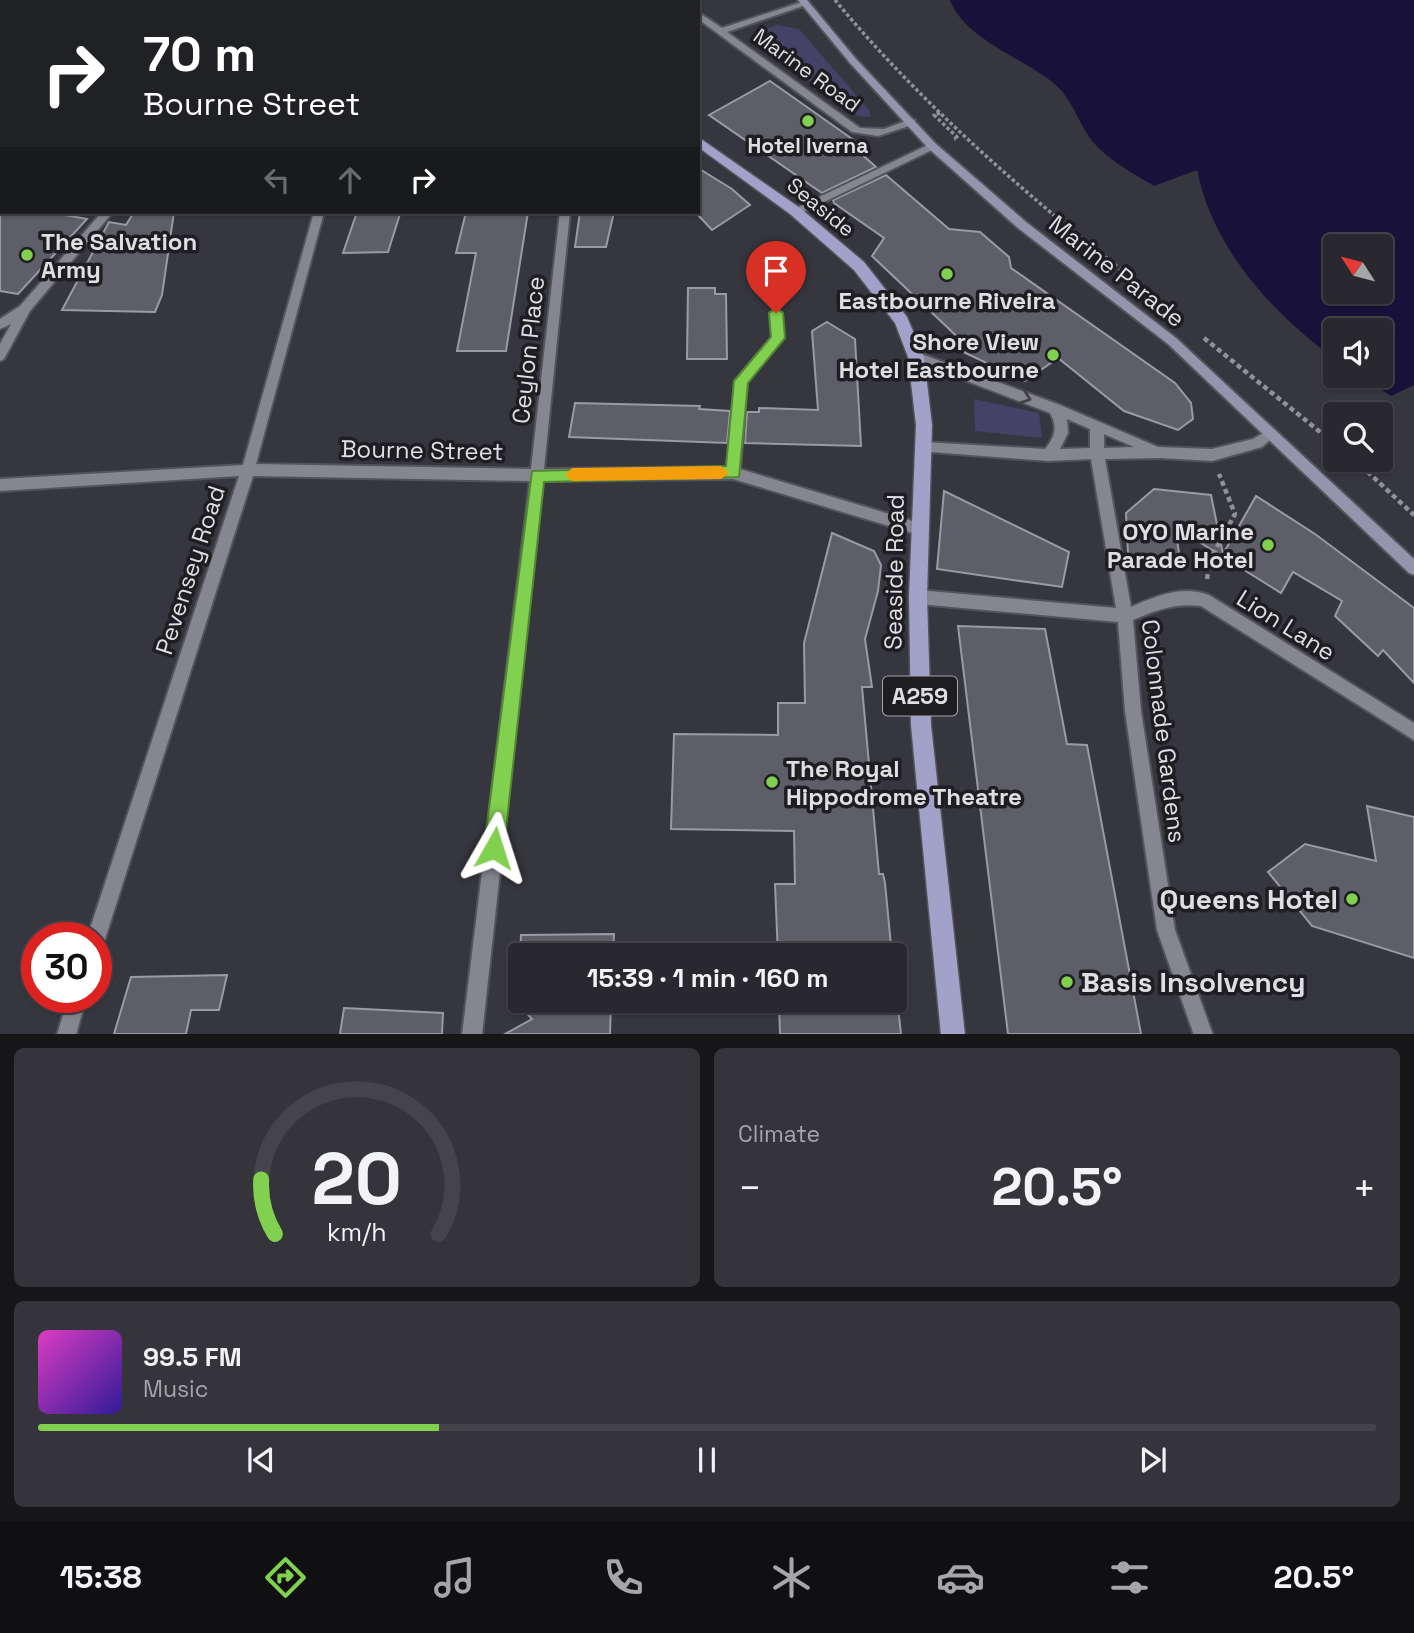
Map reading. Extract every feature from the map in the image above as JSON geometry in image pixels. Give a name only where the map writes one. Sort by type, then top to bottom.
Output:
[{"type":"main road","name":"Marine Parade","points":[[803,2],[853,61],[932,146],[1022,225],[1172,341],[1414,568]]},
{"type":"main road","name":"Seaside","points":[[700,142],[795,211],[859,266],[902,321]]},
{"type":"main road","name":"Seaside Road","points":[[902,321],[916,357],[924,425],[918,597],[921,725],[953,1034]]},
{"type":"street","name":"Marine Road","points":[[721,31],[803,2]]},
{"type":"street","name":"Marine Road","points":[[700,16],[856,130],[869,134],[886,134],[911,122]]},
{"type":"street","points":[[795,211],[932,146]]},
{"type":"street","points":[[0,356],[25,308],[106,214]]},
{"type":"street","name":"Pevensey Road","points":[[102,922],[248,470],[318,214]]},
{"type":"street","name":"Ceylon Place","points":[[472,1034],[565,214]]},
{"type":"street","points":[[0,325],[25,308]]},
{"type":"street","points":[[733,473],[741,381],[778,338],[776,313]]},
{"type":"street","points":[[916,357],[1160,452]]},
{"type":"street","points":[[1048,455],[1063,436],[1063,421],[1055,409]]},
{"type":"street","name":"Colonnade Gardens","points":[[1097,427],[1097,454],[1125,616],[1133,712],[1166,930],[1204,1034]]},
{"type":"street","points":[[923,447],[1048,455],[1160,452],[1212,455],[1257,443],[1270,434]]},
{"type":"street","name":"Bourne Street","points":[[0,485],[248,470],[537,475],[733,473],[919,530]]},
{"type":"street","points":[[918,597],[1125,616]]},
{"type":"street","name":"Lion Lane","points":[[1125,616],[1159,602],[1182,597],[1204,600],[1414,732]]},
{"type":"street","points":[[65,1034],[73,1013]]},
{"type":"path","points":[[835,0],[891,64],[999,169],[1146,291]]},
{"type":"path","points":[[940,113],[934,115],[958,137]]},
{"type":"path","points":[[1199,333],[1323,434]]},
{"type":"path","points":[[1204,600],[1210,561],[1235,514],[1212,455]]},
{"type":"path","points":[[1368,472],[1414,515]]},
{"type":"shaded area","points":[[950,0],[1414,0],[1414,385],[1391,396],[1379,388],[1393,388],[1393,318],[1323,318],[1323,350],[1289,321],[1248,277],[1216,226],[1197,170],[1154,186],[1122,166],[1093,142],[1058,87],[969,27]]},
{"type":"shaded area","points":[[777,25],[799,29],[870,111],[870,117],[858,116],[758,45],[756,37],[759,31]]},
{"type":"shaded area","points":[[974,399],[1039,413],[1042,438],[975,431]]},
{"type":"building","points":[[770,81],[865,148],[858,151],[876,167],[822,193],[709,115]]},
{"type":"building","points":[[700,169],[732,189],[750,205],[712,230],[698,215]]},
{"type":"building","points":[[886,175],[949,229],[980,232],[1009,257],[1011,268],[1175,383],[1191,403],[1193,419],[1178,430],[1124,411],[1058,358],[1025,381],[959,350],[966,345],[872,256],[884,238],[834,203],[833,200]]},
{"type":"building","name":"The Salvation Army","points":[[0,214],[58,214],[87,219],[18,294],[0,291]]},
{"type":"building","points":[[133,214],[174,214],[162,295],[155,312],[62,310],[109,222],[126,225]]},
{"type":"building","points":[[400,214],[388,252],[343,253],[356,215]]},
{"type":"building","points":[[466,214],[528,214],[506,351],[457,351],[476,253],[456,253]]},
{"type":"building","points":[[580,214],[614,214],[606,247],[575,247]]},
{"type":"building","points":[[688,288],[715,288],[715,294],[726,294],[727,359],[687,359]]},
{"type":"building","points":[[827,322],[855,339],[861,446],[745,443],[747,412],[759,412],[759,408],[818,410],[812,331]]},
{"type":"building","points":[[575,403],[700,406],[699,409],[730,411],[727,443],[569,437]]},
{"type":"building","points":[[1154,489],[1211,495],[1223,554],[1256,496],[1315,534],[1414,608],[1414,683],[1383,650],[1378,656],[1335,616],[1342,601],[1293,572],[1281,593],[1175,527],[1181,566],[1146,564],[1128,554],[1126,513]]},
{"type":"building","points":[[944,491],[1069,552],[1062,587],[937,569]]},
{"type":"building","points":[[832,533],[874,551],[881,565],[878,591],[865,639],[872,687],[862,687],[879,874],[883,874],[885,883],[891,943],[777,943],[775,884],[795,884],[794,831],[671,829],[674,734],[778,735],[778,703],[805,703],[804,643]]},
{"type":"building","points":[[958,626],[1045,629],[1067,744],[1087,745],[1141,1034],[1008,1034]]},
{"type":"building","name":"Queens Hotel","points":[[1367,806],[1414,817],[1414,958],[1312,926],[1268,872],[1305,844],[1376,861]]},
{"type":"building","points":[[614,934],[614,943],[521,943],[521,935]]},
{"type":"building","points":[[227,975],[219,1010],[191,1010],[186,1034],[114,1034],[131,977]]},
{"type":"building","points":[[344,1008],[443,1013],[442,1034],[340,1034]]},
{"type":"building","points":[[526,1013],[611,1013],[610,1034],[505,1034],[532,1019]]},
{"type":"building","points":[[779,1013],[899,1013],[901,1034],[780,1034]]},
{"type":"slow traffic","points":[[572,475],[721,473]]},
{"type":"place","name":"Hotel Iverna","points":[[808,121]]},
{"type":"place","name":"The Salvation Army","points":[[27,255]]},
{"type":"place","name":"Eastbourne Riveira","points":[[947,274]]},
{"type":"place","name":"Shore View Hotel Eastbourne","points":[[1053,355]]},
{"type":"place","name":"OYO Marine Parade Hotel","points":[[1268,545]]},
{"type":"place","name":"The Royal Hippodrome Theatre","points":[[772,782]]},
{"type":"place","name":"Queens Hotel","points":[[1352,899]]},
{"type":"place","name":"Basis Insolvency","points":[[1067,982]]},
{"type":"route","points":[[494,848],[537,475],[733,473],[741,381],[778,338],[776,313]]}]
